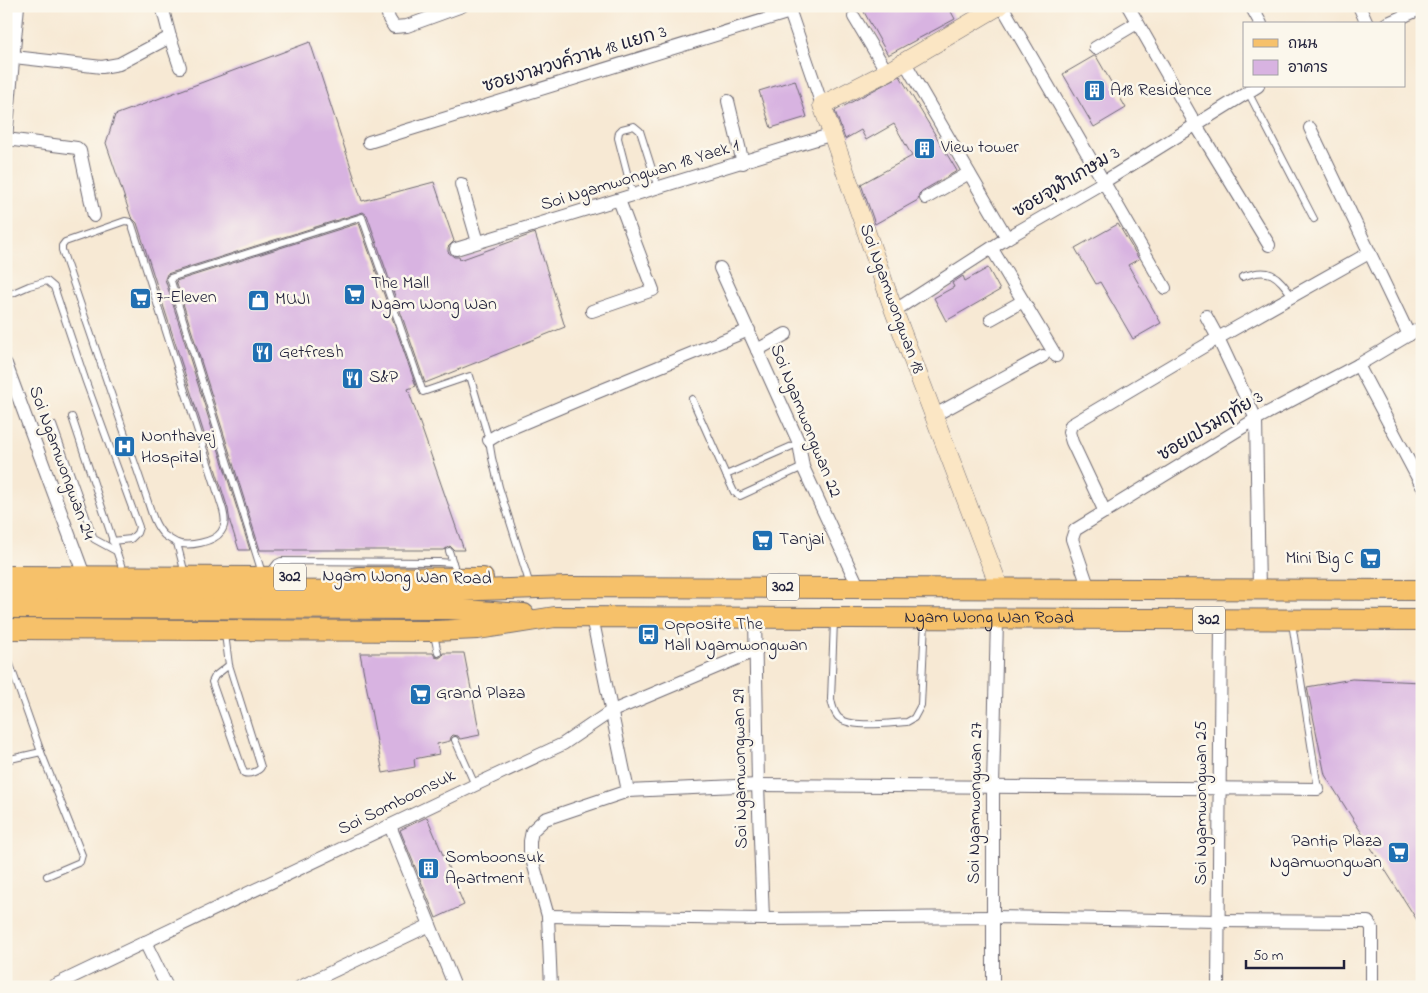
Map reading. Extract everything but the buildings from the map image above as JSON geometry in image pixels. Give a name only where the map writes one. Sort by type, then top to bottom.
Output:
[{"type":"main road","name":"Ngam Wong Wan Road","points":[[8,581],[84,575],[124,575],[265,577],[452,585],[556,617]]},
{"type":"main road","name":"Ngam Wong Wan Road","points":[[8,581],[566,587],[1422,590]]},
{"type":"main road","name":"Ngam Wong Wan Road","points":[[6,608],[529,582],[566,587]]},
{"type":"main road","name":"Ngam Wong Wan Road","points":[[8,627],[434,631],[478,629],[556,617],[1422,620]]},
{"type":"street","points":[[18,6],[6,139],[77,148],[80,151],[94,216]]},
{"type":"street","points":[[162,6],[170,38],[180,66]]},
{"type":"street","points":[[386,6],[389,19],[394,27],[407,26],[462,6]]},
{"type":"street","points":[[822,105],[887,72],[1000,6],[1165,288]]},
{"type":"street","points":[[1128,6],[1196,125],[1269,245]]},
{"type":"street","points":[[1250,6],[1259,22]]},
{"type":"street","points":[[1359,6],[1366,22]]},
{"type":"street","points":[[1390,22],[1422,8]]},
{"type":"street","name":"Soi Ngamwongwan 18","points":[[789,9],[894,311],[1000,589]]},
{"type":"street","name":"ซอยงามวงค์วาน 18 แยก 3","points":[[369,142],[789,9]]},
{"type":"street","points":[[854,17],[887,72]]},
{"type":"street","points":[[1095,48],[1137,23]]},
{"type":"street","points":[[14,57],[102,67],[119,64],[170,38]]},
{"type":"street","points":[[904,61],[1007,238]]},
{"type":"street","name":"ซอยจุฬาเกษม 3","points":[[894,311],[1007,238],[1102,183],[1253,89]]},
{"type":"street","points":[[728,101],[743,163]]},
{"type":"street","points":[[1310,128],[1409,335]]},
{"type":"street","name":"Soi Ngamwongwan 18 Yaek 1","points":[[456,249],[833,134]]},
{"type":"street","points":[[926,198],[969,172]]},
{"type":"street","points":[[461,184],[478,242]]},
{"type":"street","points":[[592,311],[653,290],[620,200]]},
{"type":"street","points":[[935,415],[1049,356],[1022,301],[992,249]]},
{"type":"street","points":[[1105,512],[1072,442],[1069,432],[1071,425],[1218,338],[1370,253]]},
{"type":"street","name":"Soi Ngamwongwan 22","points":[[720,268],[799,443],[802,467],[859,588]]},
{"type":"street","points":[[991,319],[1022,301]]},
{"type":"street","points":[[1206,316],[1256,419],[1259,590]]},
{"type":"street","name":"ซอยเปรมฤทัย 3","points":[[1089,589],[1072,538],[1075,530],[1256,419],[1358,365],[1422,326]]},
{"type":"street","points":[[490,440],[502,432],[749,330]]},
{"type":"street","points":[[757,350],[786,334]]},
{"type":"street","name":"Soi Ngamwongwan 24","points":[[6,364],[84,575]]},
{"type":"street","points":[[1358,365],[1422,486]]},
{"type":"street","points":[[592,617],[610,712],[628,791]]},
{"type":"street","name":"Soi Ngamwongwan 29","points":[[755,618],[763,919]]},
{"type":"street","name":"Soi Ngamwongwan 27","points":[[993,987],[993,787],[997,619]]},
{"type":"street","name":"Soi Ngamwongwan 25","points":[[1218,987],[1221,620]]},
{"type":"street","name":"Soi Somboonsuk","points":[[51,987],[563,744],[610,712],[757,650]]},
{"type":"street","points":[[551,987],[548,916],[530,852],[532,832],[545,819],[628,791],[758,785],[1318,790]]},
{"type":"street","points":[[390,826],[455,987]]},
{"type":"street","points":[[548,916],[763,919],[993,917],[1368,922],[1372,928],[1372,987]]},
{"type":"street","points":[[300,987],[430,925]]},
{"type":"street","points":[[145,942],[167,987]]},
{"type":"lane","points":[[1253,89],[1314,219]]},
{"type":"lane","points":[[633,196],[618,138],[619,132],[622,129],[634,126],[640,130],[658,188]]},
{"type":"lane","points":[[265,577],[170,278],[362,217],[423,392],[470,376],[490,440],[499,487],[529,582]]},
{"type":"lane","points":[[176,543],[191,543],[214,538],[221,533],[225,518],[132,225],[130,222],[125,221],[65,242],[62,250],[153,515],[161,531],[176,543],[185,576]]},
{"type":"lane","points":[[1242,277],[1256,271],[1273,274],[1280,278],[1292,296]]},
{"type":"lane","points":[[6,296],[47,281],[54,287],[139,527],[131,540],[112,541]]},
{"type":"lane","points":[[692,399],[734,492],[740,496],[802,467]]},
{"type":"lane","points":[[72,417],[124,575]]},
{"type":"lane","points":[[53,425],[94,539],[116,551]]},
{"type":"lane","points":[[726,475],[799,443]]},
{"type":"lane","points":[[449,551],[452,585]]},
{"type":"lane","points":[[834,618],[831,699],[834,710],[839,718],[850,724],[907,722],[914,718],[921,705],[925,619]]},
{"type":"lane","points":[[1291,619],[1318,790]]},
{"type":"lane","points":[[225,630],[229,665],[261,767],[247,774],[244,773],[212,682],[215,676],[229,665]]},
{"type":"lane","points":[[434,631],[438,653]]},
{"type":"lane","points":[[6,653],[41,752],[82,855],[80,862],[47,876]]},
{"type":"lane","points":[[455,740],[475,785]]},
{"type":"lane","points":[[6,760],[41,752]]},
{"type":"place","name":"A18 Residence","points":[[1094,91]]},
{"type":"place","name":"View tower","points":[[925,148]]},
{"type":"place","name":"The Mall Ngam Wong Wan","points":[[355,294]]},
{"type":"place","name":"7-Eleven","points":[[140,298]]},
{"type":"place","name":"MUJI","points":[[259,300]]},
{"type":"place","name":"Getfresh","points":[[263,353]]},
{"type":"place","name":"S&P","points":[[353,378]]},
{"type":"place","name":"Nonthavej Hospital","points":[[125,447]]},
{"type":"place","name":"Tanjai","points":[[763,540]]},
{"type":"place","name":"Mini Big C","points":[[1370,559]]},
{"type":"place","name":"Opposite The Mall Ngamwongwan","points":[[648,635]]},
{"type":"place","name":"Grand Plaza","points":[[420,694]]},
{"type":"place","name":"Pantip Plaza Ngamwongwan","points":[[1398,852]]},
{"type":"place","name":"Somboonsuk Apartment","points":[[429,868]]}]
